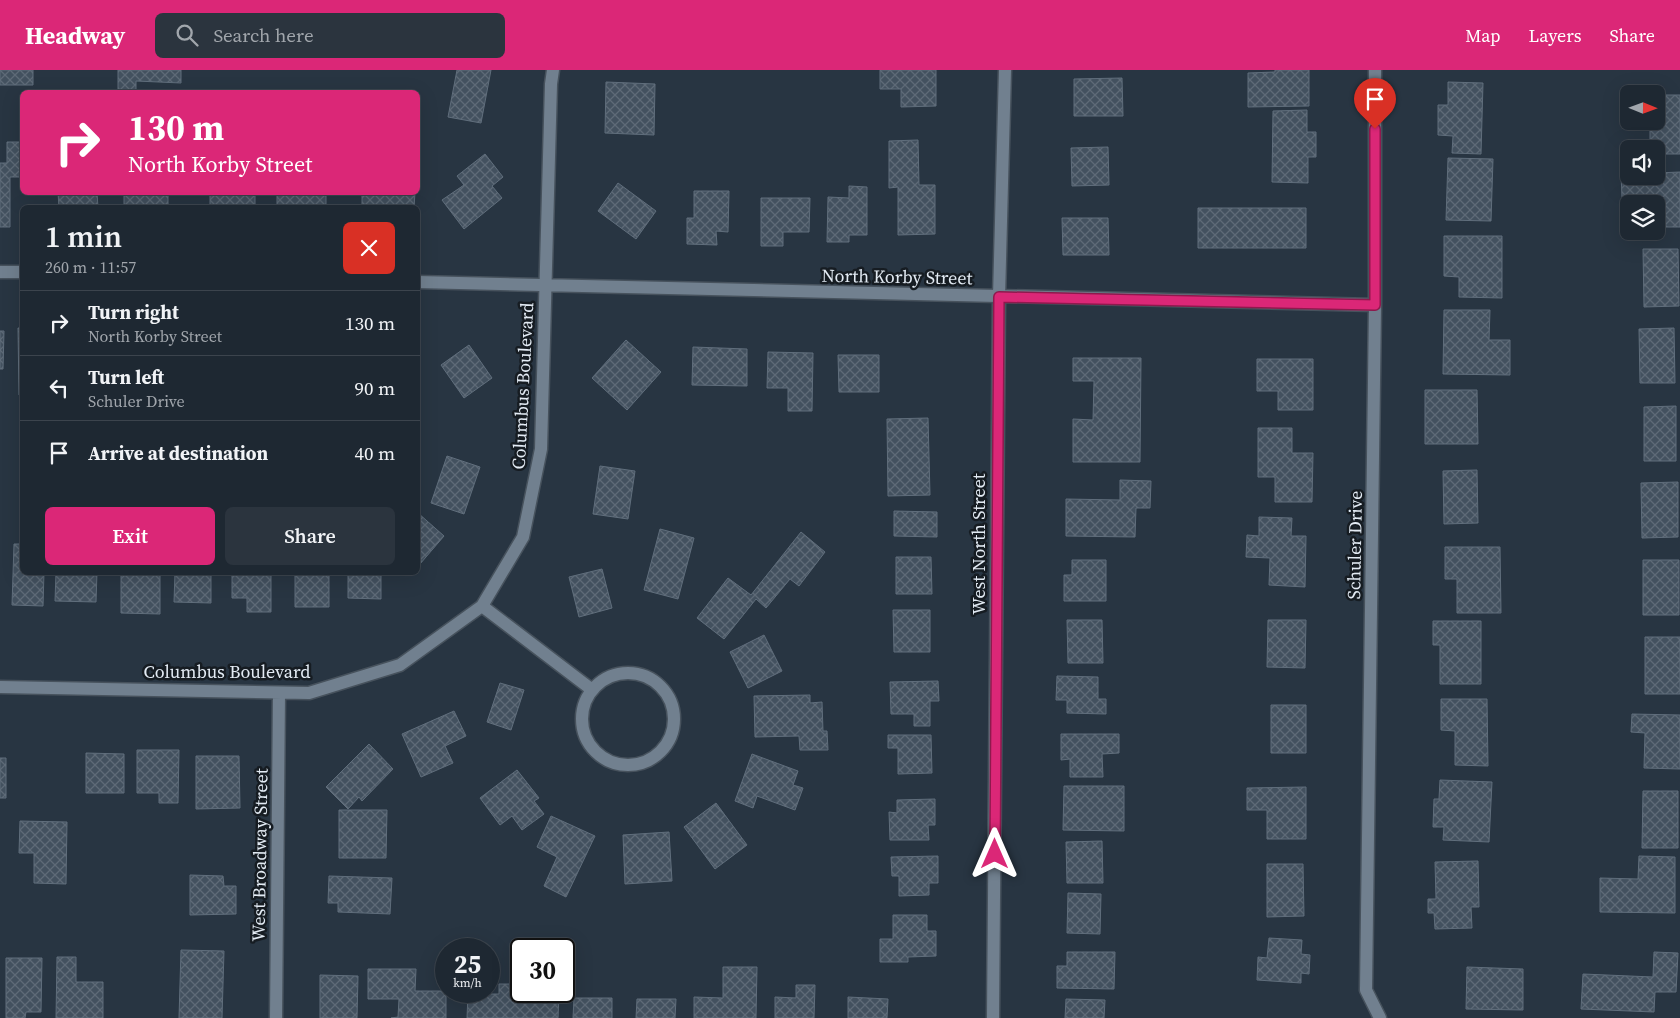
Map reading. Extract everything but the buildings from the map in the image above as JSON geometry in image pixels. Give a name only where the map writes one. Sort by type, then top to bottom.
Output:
[{"type":"street","name":"Columbus Boulevard","points":[[0,687],[308,693],[400,666],[482,606],[523,537],[535,486],[541,449],[551,84],[553,70]]},
{"type":"street","name":"West North Street","points":[[993,1018],[999,297],[1005,70]]},
{"type":"street","name":"Schuler Drive","points":[[1376,70],[1375,305],[1366,990],[1380,1018]]},
{"type":"street","points":[[0,272],[20,272]]},
{"type":"street","name":"North Korby Street","points":[[420,282],[1375,305]]},
{"type":"street","points":[[482,606],[591,689]]},
{"type":"street","points":[[616,673],[645,674],[668,693],[676,721],[666,749],[641,766],[611,764],[588,746],[580,717],[591,689],[616,673]]},
{"type":"street","name":"West Broadway Street","points":[[276,1018],[280,693]]},
{"type":"route","points":[[995,854],[999,297],[1375,305],[1375,129]]}]
